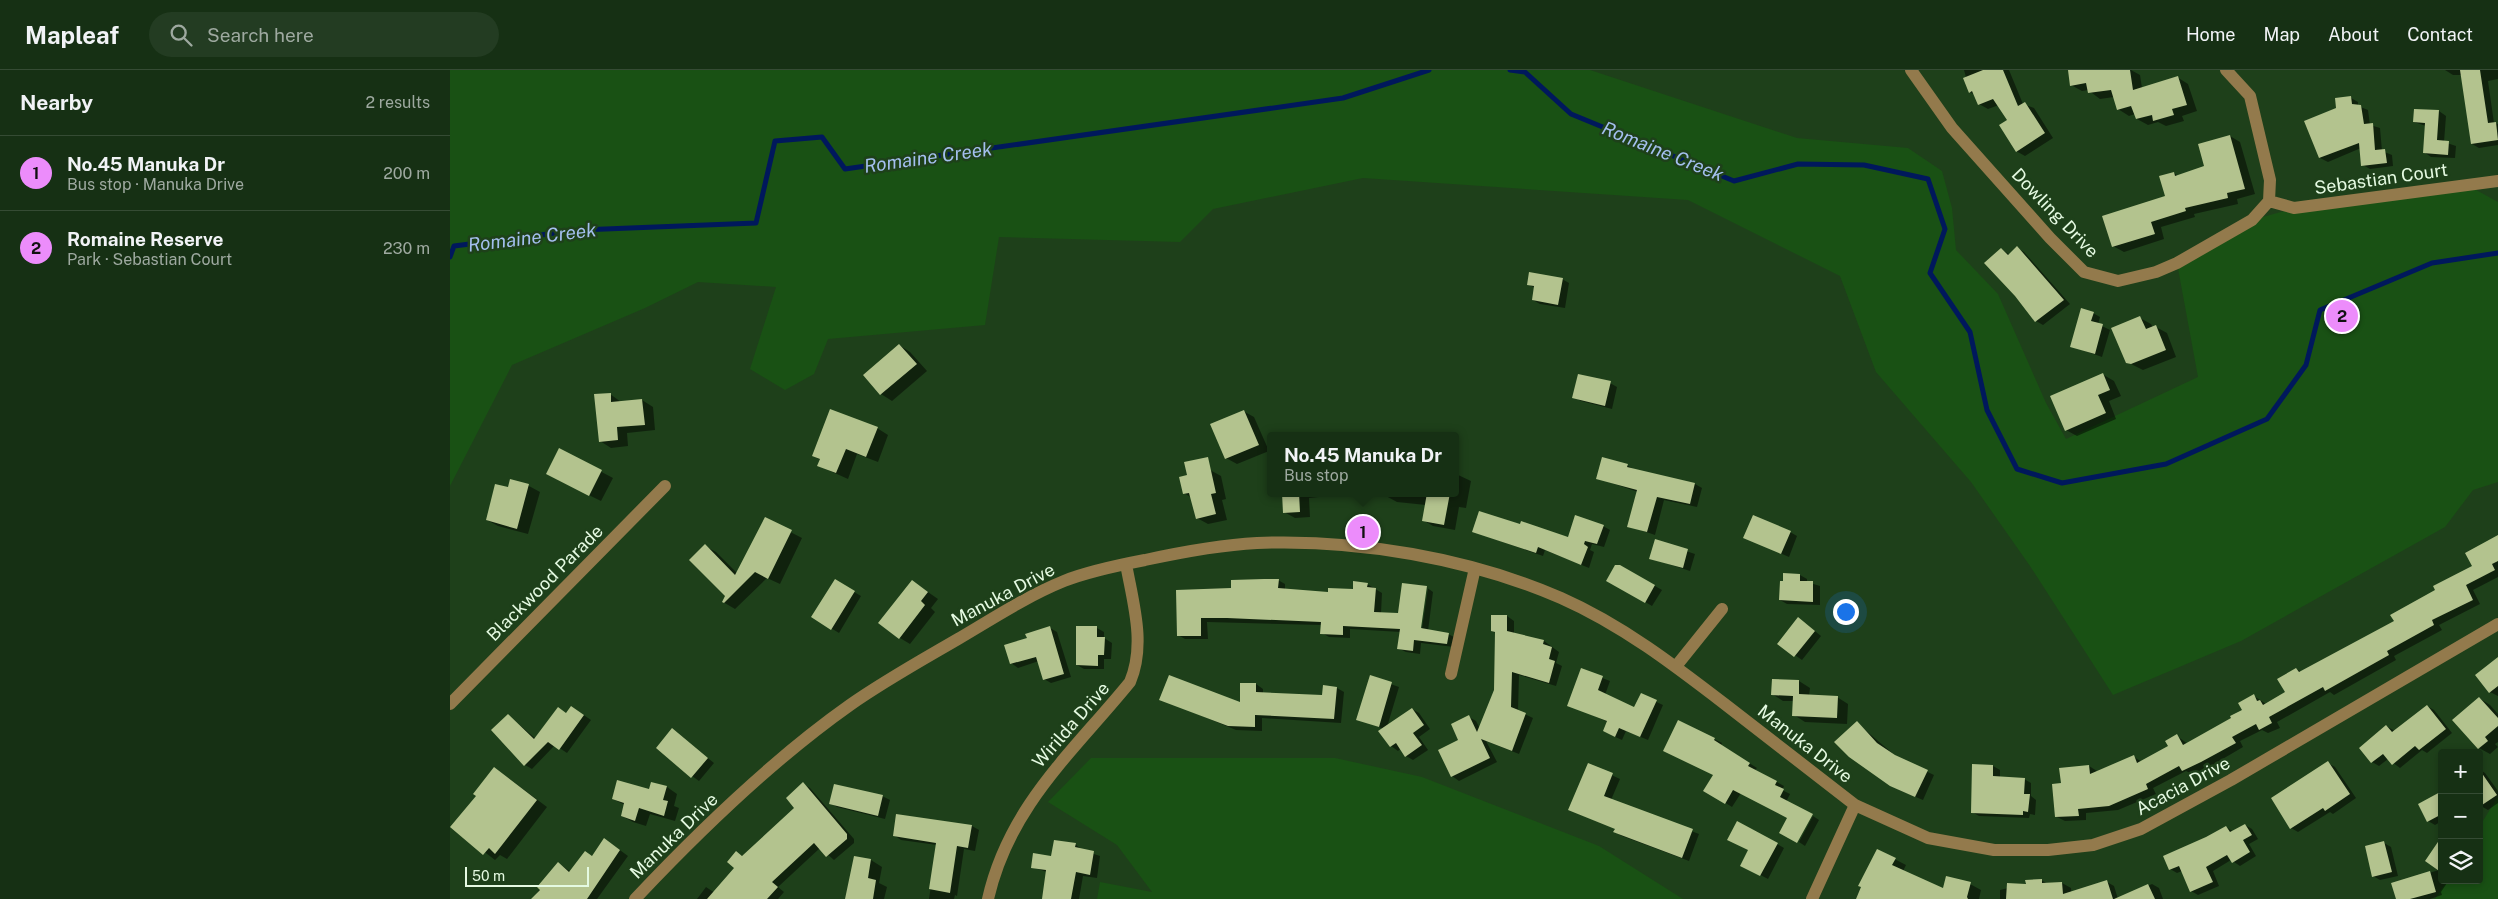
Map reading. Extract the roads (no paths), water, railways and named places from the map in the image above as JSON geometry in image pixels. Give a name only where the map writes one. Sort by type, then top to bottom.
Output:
[{"type":"street","name":"Dowling Drive","points":[[1911,70],[1952,128],[2050,238],[2084,272],[2118,281],[2156,272],[2177,263],[2252,220],[2269,201]]},
{"type":"street","points":[[2226,70],[2250,96],[2270,180],[2269,201]]},
{"type":"street","name":"Sebastian Court","points":[[2269,201],[2294,208],[2498,181]]},
{"type":"street","name":"Blackwood Parade","points":[[450,704],[665,486]]},
{"type":"street","name":"Manuka Drive","points":[[634,899],[682,848],[740,796],[850,705],[1020,604],[1064,581],[1126,564],[1197,549],[1256,543],[1322,543],[1376,549],[1475,568],[1522,582],[1563,599],[1624,630],[1677,666],[1855,805],[1812,899]]},
{"type":"street","name":"Wirilda Drive","points":[[988,899],[1005,846],[1027,805],[1048,777],[1130,682],[1137,665],[1139,638],[1126,564]]},
{"type":"street","points":[[1451,674],[1475,568]]},
{"type":"street","points":[[1677,666],[1722,610]]},
{"type":"street","name":"Acacia Drive","points":[[1855,805],[1928,838],[1994,850],[2048,850],[2093,845],[2141,829],[2232,780],[2498,624]]},
{"type":"waterway","name":"Romaine Creek","points":[[450,257],[454,246],[580,230],[756,223],[775,141],[822,137],[845,169],[1343,98],[1429,70]]},
{"type":"waterway","name":"Romaine Creek","points":[[1510,70],[1525,72],[1571,114],[1734,181],[1798,164],[1864,165],[1928,179],[1945,229],[1930,273],[1970,332],[1987,410],[2017,469],[2062,483],[2166,464],[2267,419],[2306,365],[2320,310],[2432,263],[2498,253]]},
{"type":"place","name":"Romaine Reserve","points":[[2342,316]]},
{"type":"place","name":"No.45 Manuka Dr","points":[[1363,532]]}]
